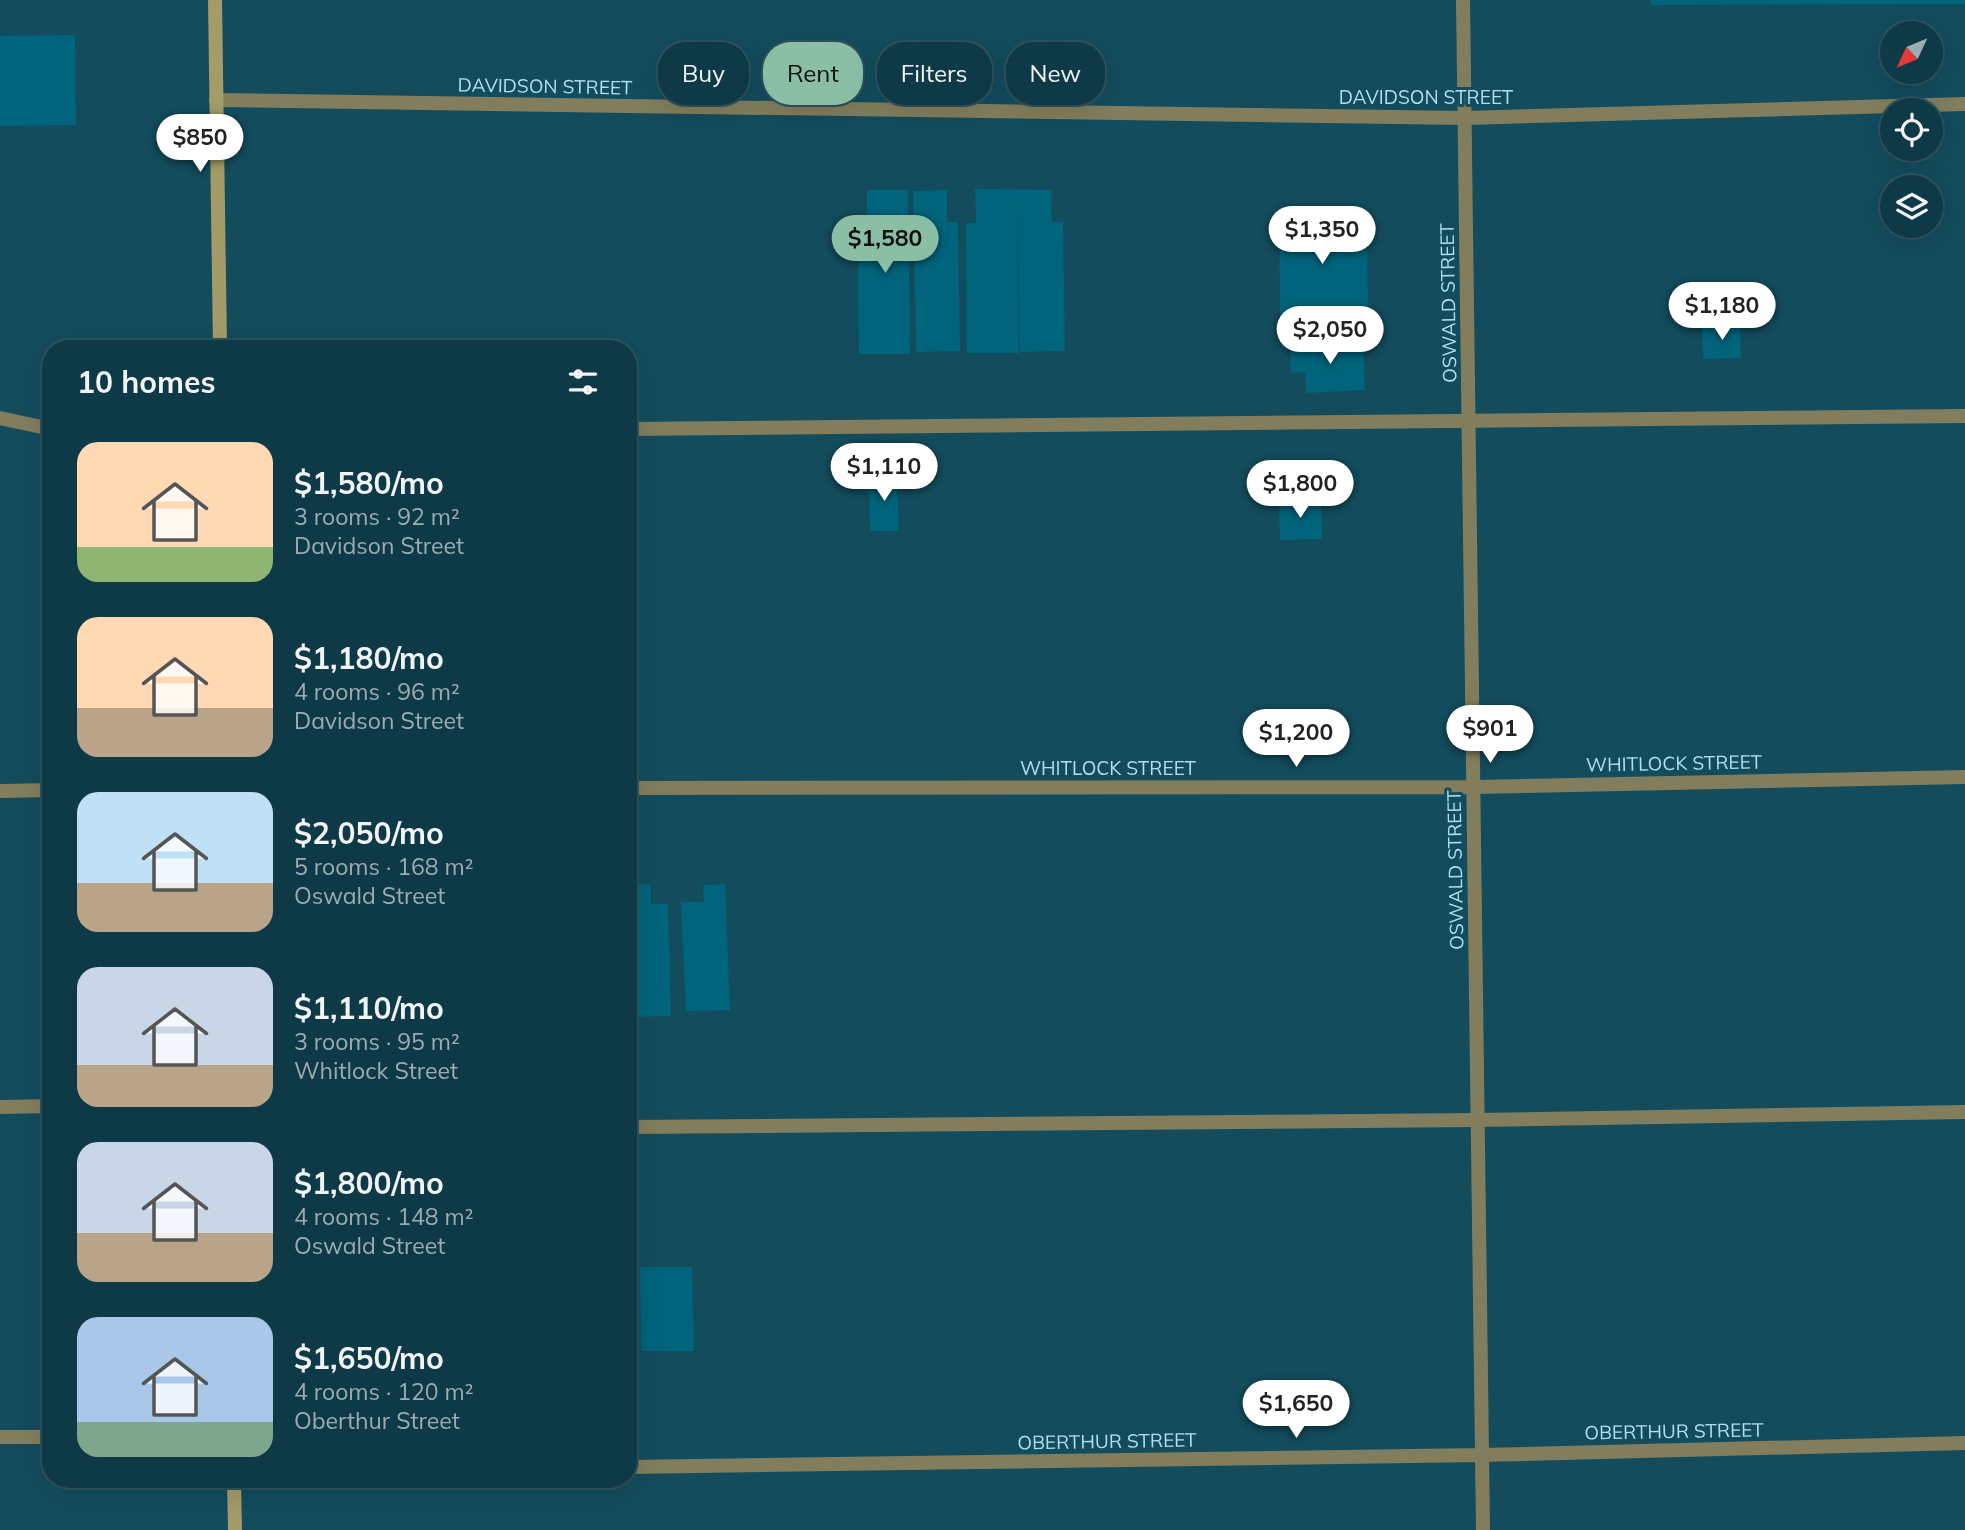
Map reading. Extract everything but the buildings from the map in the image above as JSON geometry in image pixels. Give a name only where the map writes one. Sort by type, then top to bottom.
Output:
[{"type":"street","points":[[215,0],[220,340]]},
{"type":"street","name":"OSWALD STREET","points":[[1463,0],[1483,1530]]},
{"type":"street","name":"DAVIDSON STREET","points":[[216,100],[1465,118],[1965,103]]},
{"type":"street","points":[[637,429],[1965,416]]},
{"type":"street","points":[[0,418],[42,427]]},
{"type":"street","name":"WHITLOCK STREET","points":[[637,788],[1473,787],[1965,777]]},
{"type":"street","points":[[0,791],[42,790]]},
{"type":"street","points":[[0,1107],[42,1106]]},
{"type":"street","points":[[637,1127],[1477,1121],[1965,1112]]},
{"type":"street","points":[[0,1437],[42,1437]]},
{"type":"street","name":"OBERTHUR STREET","points":[[637,1467],[1482,1455],[1965,1443]]},
{"type":"street","points":[[234,1488],[235,1530]]}]
